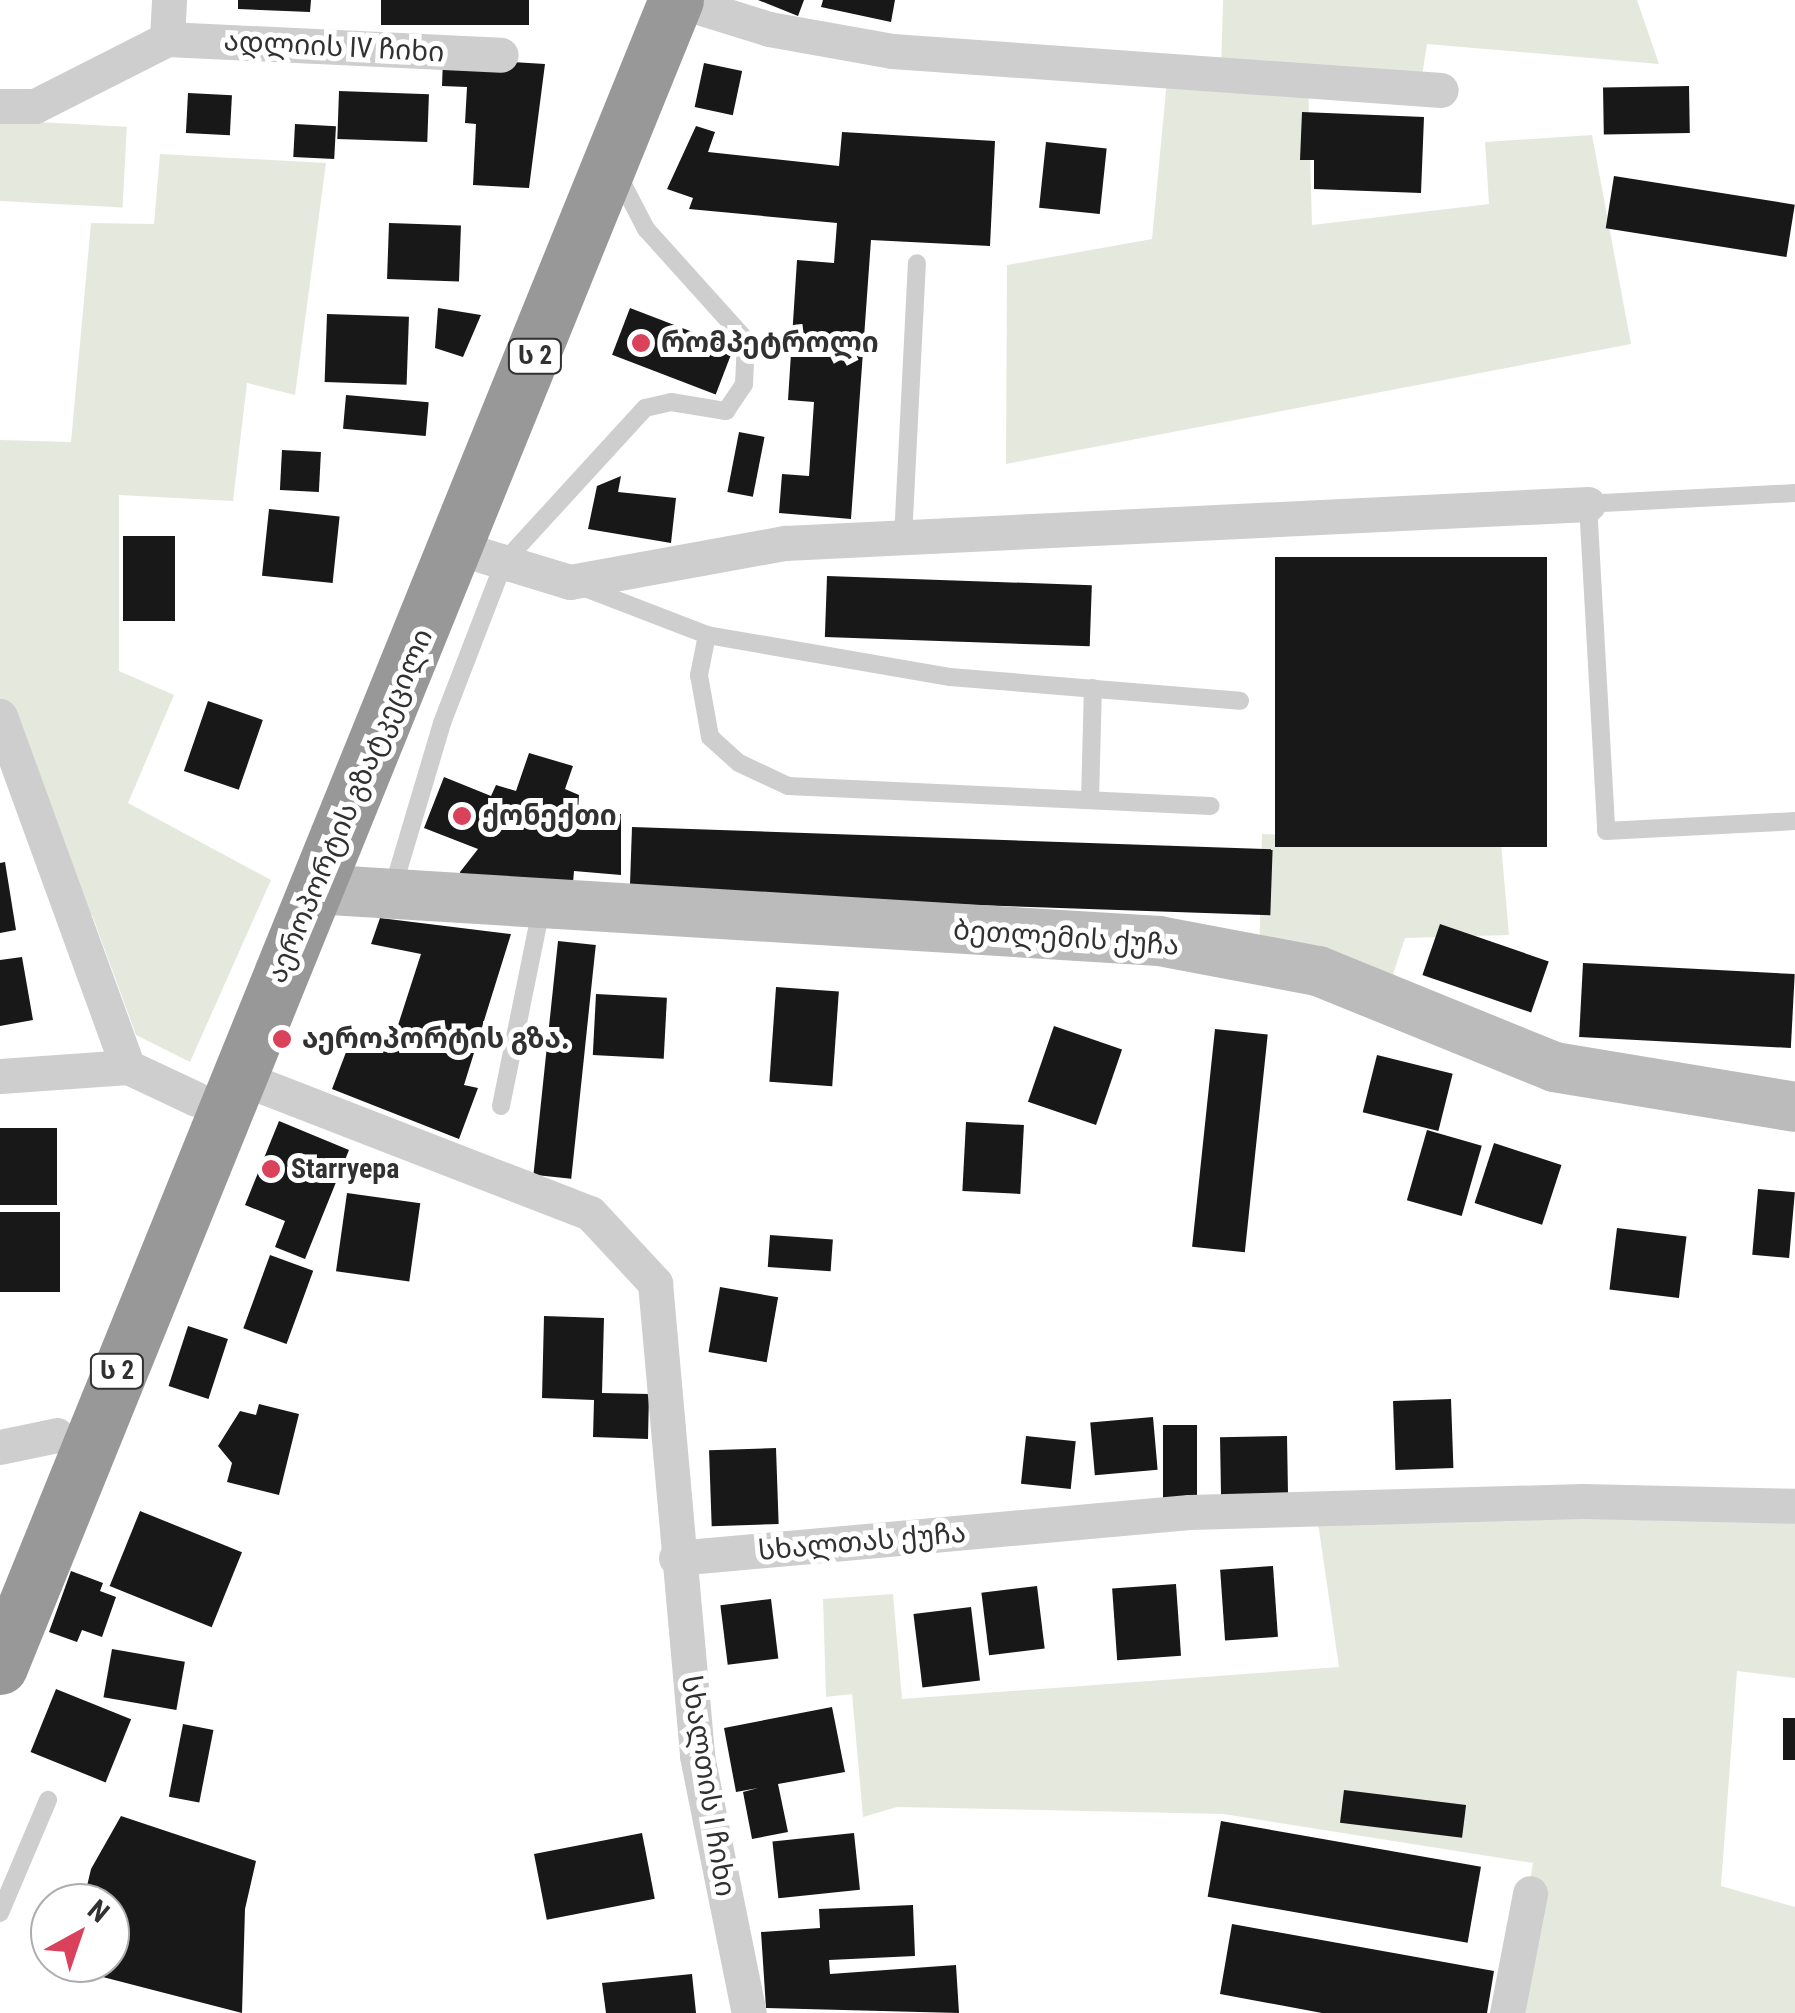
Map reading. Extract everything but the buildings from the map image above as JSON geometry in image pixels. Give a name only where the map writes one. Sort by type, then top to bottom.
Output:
[{"type":"highway","name":"აეროპორტის გზატკეცილი","points":[[0,1667],[218,1088],[648,0]]},
{"type":"highway","name":"აეროპორტის გზატკეცილი","points":[[0,1578],[57,1435],[218,1088],[481,555],[612,164],[676,0]]},
{"type":"street","points":[[168,39],[169,0]]},
{"type":"street","points":[[676,0],[769,29],[892,51],[1441,90]]},
{"type":"street","name":"ადლიის IV ჩიხი","points":[[0,106],[35,106],[168,39],[500,55]]},
{"type":"street","points":[[481,555],[570,582],[785,543],[1588,504]]},
{"type":"street","points":[[0,716],[128,1066]]},
{"type":"street","name":"ბეთლემის ქუჩა","points":[[314,889],[1159,941],[1318,972],[1554,1067],[1795,1106]]},
{"type":"street","points":[[0,1076],[128,1066],[218,1088],[590,1213],[655,1283],[676,1558]]},
{"type":"street","points":[[0,1447],[57,1435]]},
{"type":"street","name":"სხალთას ქუჩა","points":[[676,1558],[1189,1512],[1582,1500],[1795,1506]]},
{"type":"street","name":"სხალთის I ჩიხი","points":[[676,1558],[697,1756],[749,2013]]},
{"type":"street","points":[[1507,2013],[1530,1894]]},
{"type":"lane","points":[[390,896],[442,723],[481,555],[645,408],[670,402],[726,412],[744,384],[746,340],[646,229],[612,164]]},
{"type":"lane","points":[[903,538],[918,262]]},
{"type":"lane","points":[[1795,493],[1588,504],[1606,831],[1795,821]]},
{"type":"lane","points":[[570,582],[706,635],[950,677],[1240,701]]},
{"type":"lane","points":[[706,635],[699,675],[710,737],[739,764],[788,786],[1211,806]]},
{"type":"lane","points":[[1090,800],[1093,688]]},
{"type":"lane","points":[[501,1106],[542,905]]},
{"type":"lane","points":[[0,1912],[48,1800]]},
{"type":"shaded area","points":[[1223,0],[1637,0],[1659,64],[1427,44],[1420,89],[1308,81],[1312,225],[1489,204],[1485,142],[1592,135],[1631,344],[1006,464],[1007,265],[1152,239],[1168,69],[1221,73]]},
{"type":"shaded area","points":[[0,120],[127,127],[123,208],[0,201]]},
{"type":"shaded area","points":[[160,154],[326,163],[295,395],[247,383],[233,501],[119,495],[119,671],[174,695],[128,803],[271,880],[190,1062],[136,1035],[92,915],[72,914],[0,717],[0,440],[71,442],[91,223],[154,224]]},
{"type":"shaded area","points":[[1262,834],[1501,843],[1509,935],[1405,938],[1385,999],[1259,960]]},
{"type":"shaded area","points":[[1795,1506],[1795,1678],[1737,1671],[1721,1886],[1795,1907],[1795,2013],[1507,2013],[1533,1863],[1223,1814],[897,1807],[863,1817],[852,1694],[826,1697],[823,1599],[893,1594],[902,1699],[1339,1667],[1316,1509]]},
{"type":"place","name":"რომპეტროლი","points":[[641,343]]},
{"type":"place","name":"ქონექთი","points":[[462,816]]},
{"type":"place","name":"აეროპორტის გზა.","points":[[282,1039]]},
{"type":"place","name":"Starryepa","points":[[271,1169]]}]
